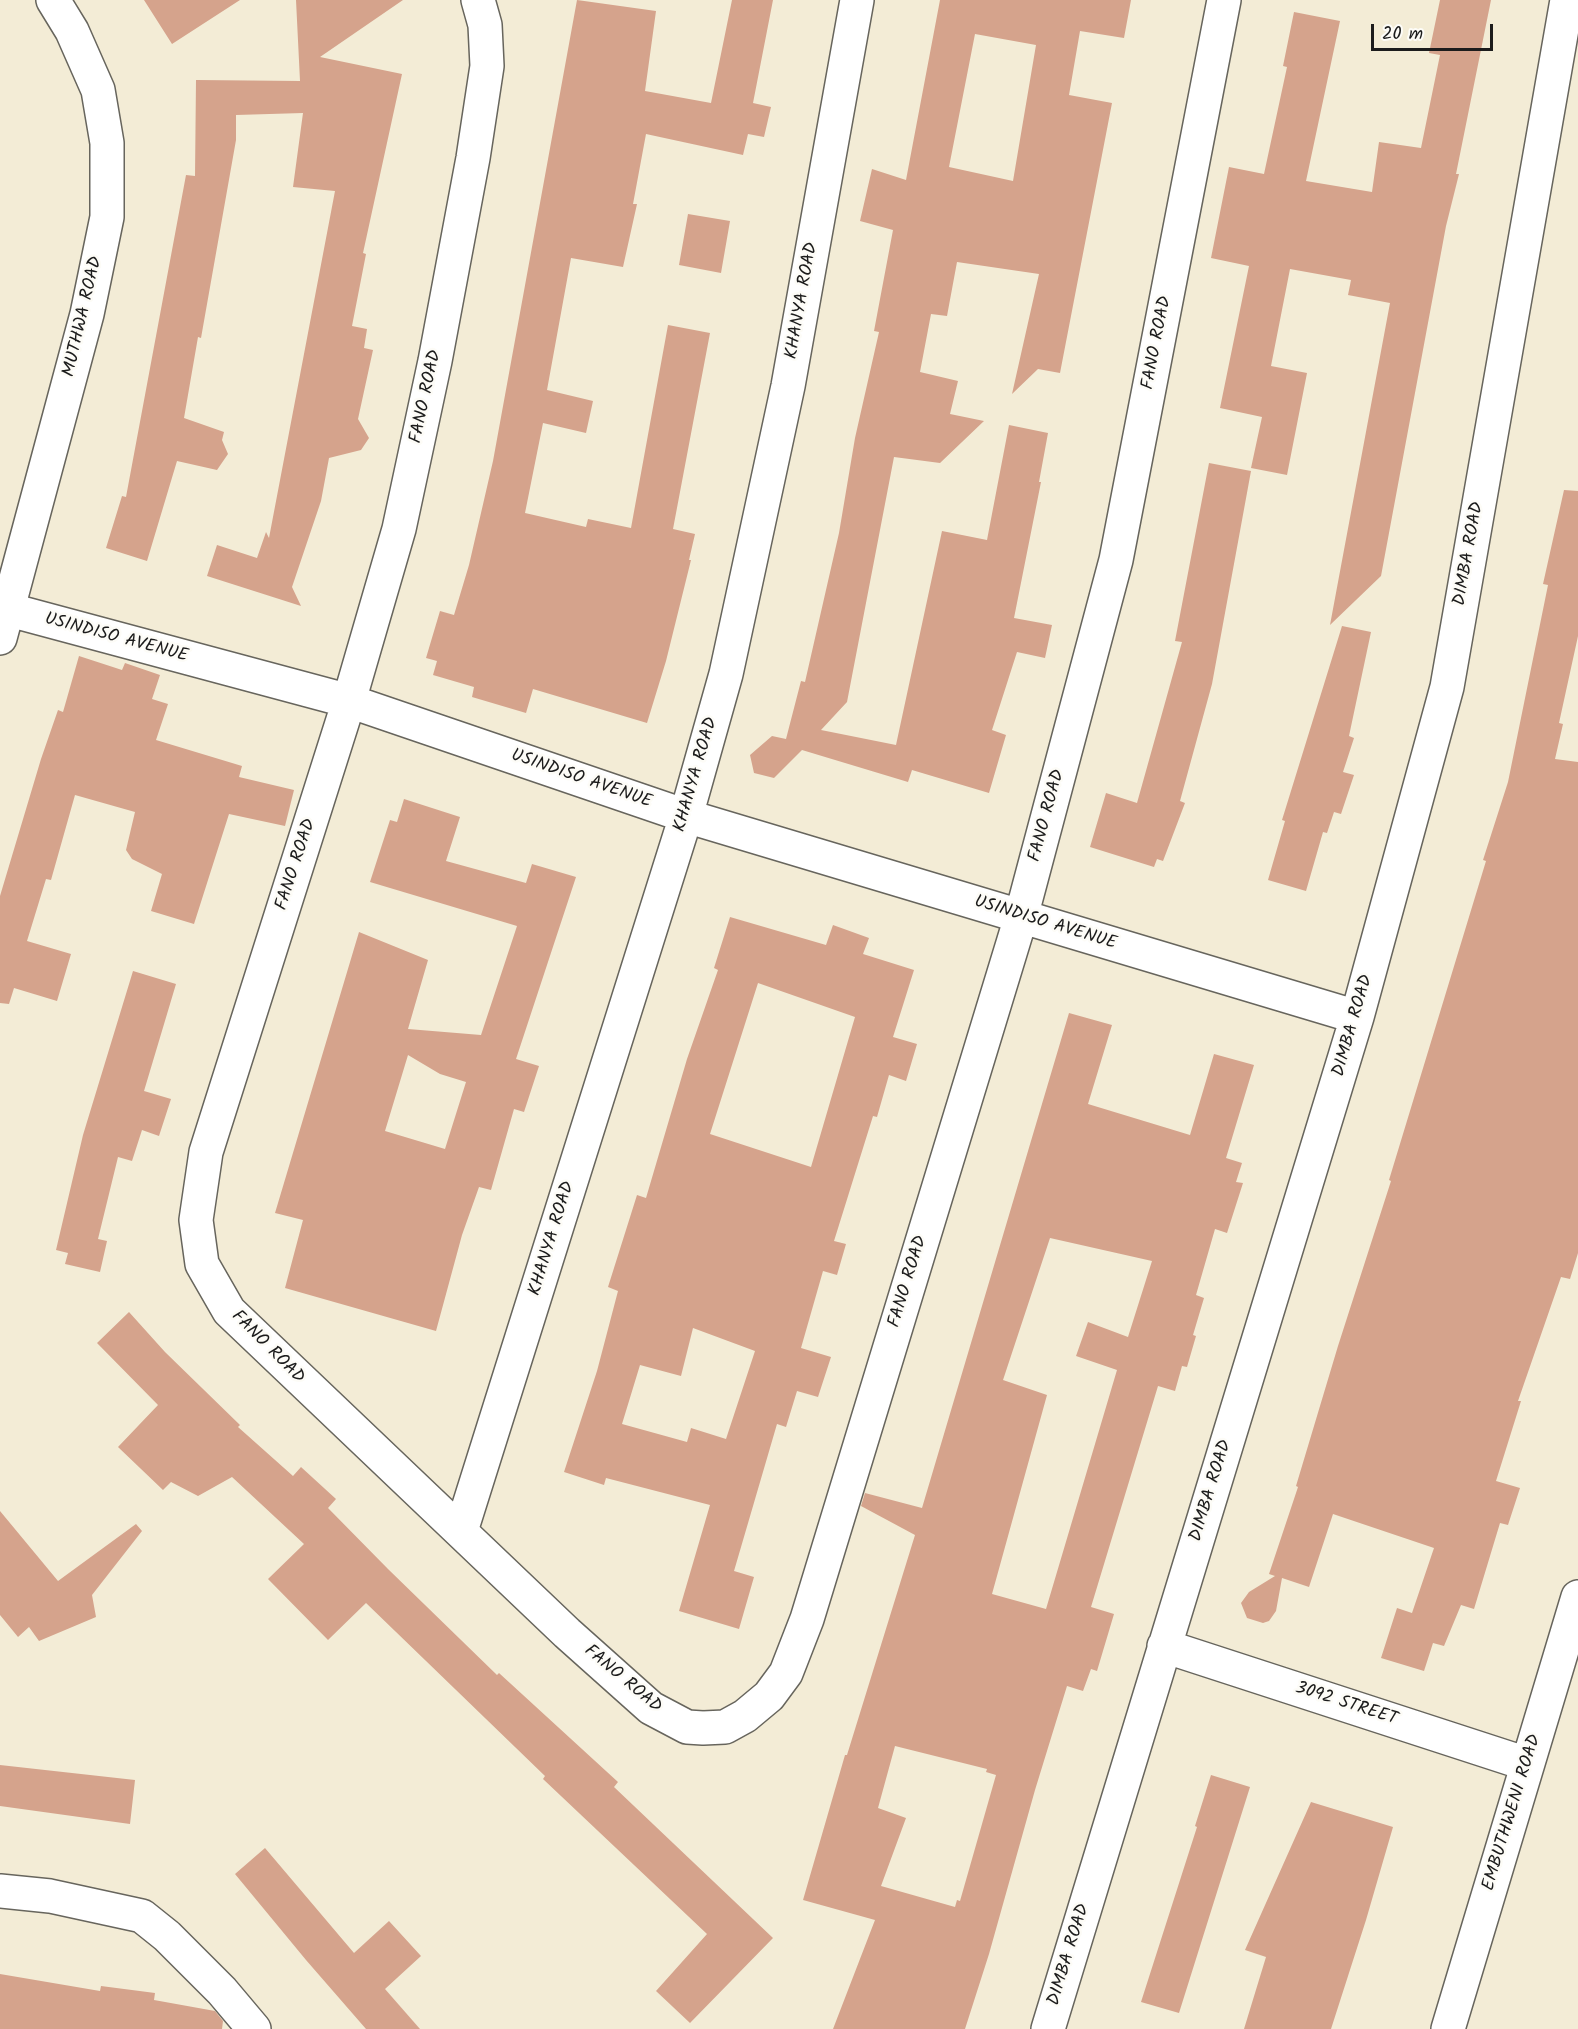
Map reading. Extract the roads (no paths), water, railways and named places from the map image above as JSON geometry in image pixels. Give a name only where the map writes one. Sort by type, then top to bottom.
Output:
[{"type":"street","name":"MUTHWA ROAD","points":[[5,624],[87,314],[107,217],[107,143],[98,90],[72,31],[52,0]]},
{"type":"street","name":"FANO ROAD","points":[[478,0],[485,26],[487,66],[474,158],[435,361],[399,529],[349,701],[206,1152],[196,1220],[202,1264],[229,1311],[314,1395],[461,1531],[567,1634],[651,1708],[687,1727],[725,1727],[745,1716],[769,1696],[786,1673],[807,1619],[1021,917],[1116,560],[1224,0]]},
{"type":"street","name":"KHANYA ROAD","points":[[461,1531],[686,816],[726,674],[788,386],[857,0]]},
{"type":"street","name":"DIMBA ROAD","points":[[1048,2029],[1357,1017],[1447,687],[1567,0]]},
{"type":"street","name":"USINDISO AVENUE","points":[[5,624],[349,701],[686,816],[1357,1017]]},
{"type":"street","name":"EMBUTHWENI ROAD","points":[[1448,2029],[1578,1597]]},
{"type":"street","name":"3092 STREET","points":[[1164,1647],[1527,1764]]},
{"type":"street","points":[[0,1892],[50,1896],[142,1916],[167,1936],[214,1983],[254,2029]]}]
